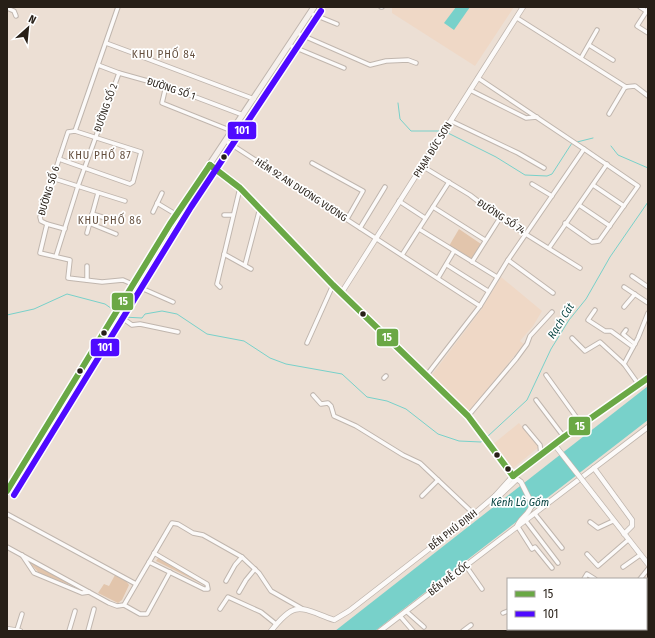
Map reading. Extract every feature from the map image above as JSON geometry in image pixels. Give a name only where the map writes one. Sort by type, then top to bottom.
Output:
[{"type":"main road","points":[[7,491],[133,284],[314,7]]},
{"type":"street","points":[[59,159],[130,184],[133,182],[141,152],[75,131],[118,7]]},
{"type":"street","name":"PHẠM ĐỨC SƠN","points":[[342,292],[523,7]]},
{"type":"street","points":[[640,7],[647,10],[637,26],[648,33]]},
{"type":"street","points":[[7,8],[14,11],[16,16]]},
{"type":"street","points":[[310,14],[337,24]]},
{"type":"street","points":[[517,18],[626,87],[635,86],[648,96]]},
{"type":"street","points":[[580,58],[597,30]]},
{"type":"street","points":[[297,33],[370,65],[386,61],[408,60],[416,63]]},
{"type":"street","points":[[106,44],[133,53]]},
{"type":"street","points":[[289,45],[344,68]]},
{"type":"street","points":[[589,45],[613,60]]},
{"type":"street","points":[[140,56],[254,99]]},
{"type":"street","name":"ĐƯỜNG SỐ 1","points":[[98,65],[119,73],[166,86],[243,115]]},
{"type":"street","name":"ĐƯỜNG SỐ 2","points":[[56,256],[84,168],[119,73]]},
{"type":"street","points":[[478,78],[638,186],[599,241],[594,243],[589,241],[565,223]]},
{"type":"street","points":[[166,86],[162,103],[232,131]]},
{"type":"street","points":[[610,114],[626,87]]},
{"type":"street","points":[[470,90],[526,118],[537,117]]},
{"type":"street","points":[[451,121],[518,152],[544,168]]},
{"type":"street","name":"ĐƯỜNG SỐ 6","points":[[56,256],[40,253],[47,224],[41,221],[40,217],[68,132],[75,131]]},
{"type":"street","name":"HẺM 92 AN DƯƠNG VƯƠNG","points":[[226,141],[480,306]]},
{"type":"street","points":[[426,376],[480,306],[508,260],[584,149]]},
{"type":"street","points":[[312,164],[363,191],[346,220]]},
{"type":"street","points":[[549,248],[607,164]]},
{"type":"street","points":[[210,165],[240,188],[333,285],[342,292],[468,416],[513,476]]},
{"type":"street","name":"ĐƯỜNG SỐ 74","points":[[422,166],[449,182],[500,218],[580,268]]},
{"type":"street","points":[[52,178],[125,201]]},
{"type":"street","points":[[402,255],[449,182]]},
{"type":"street","points":[[532,184],[552,196]]},
{"type":"street","points":[[593,185],[624,206]]},
{"type":"street","points":[[360,228],[385,187]]},
{"type":"street","points":[[219,285],[224,254],[240,188]]},
{"type":"street","points":[[87,233],[98,193]]},
{"type":"street","points":[[152,212],[162,193]]},
{"type":"street","points":[[399,201],[425,218]]},
{"type":"street","points":[[157,203],[177,215]]},
{"type":"street","points":[[579,205],[610,226]]},
{"type":"street","points":[[433,207],[485,240]]},
{"type":"street","points":[[245,265],[260,208]]},
{"type":"street","points":[[92,214],[119,222]]},
{"type":"street","points":[[224,215],[233,215]]},
{"type":"street","points":[[472,262],[500,218]]},
{"type":"street","points":[[90,223],[116,234]]},
{"type":"street","points":[[47,224],[65,229]]},
{"type":"street","points":[[419,229],[497,277]]},
{"type":"street","points":[[438,278],[454,251]]},
{"type":"street","points":[[224,254],[251,269]]},
{"type":"street","points":[[56,256],[70,260],[68,278],[102,282],[123,280],[173,302]]},
{"type":"street","points":[[508,260],[553,293]]},
{"type":"street","points":[[447,265],[488,291]]},
{"type":"street","points":[[87,266],[87,280]]},
{"type":"street","points":[[632,276],[648,287]]},
{"type":"street","points":[[306,343],[333,285]]},
{"type":"street","points":[[624,287],[648,303]]},
{"type":"street","points":[[624,307],[635,294]]},
{"type":"street","points":[[595,310],[588,320],[605,331],[611,331],[634,346]]},
{"type":"street","points":[[468,416],[516,359],[527,344],[530,336],[552,312]]},
{"type":"street","points":[[624,364],[634,346],[648,313]]},
{"type":"street","points":[[115,315],[127,320],[132,325],[140,324],[178,332]]},
{"type":"street","points":[[626,330],[623,334],[634,346]]},
{"type":"street","points":[[572,338],[585,351],[600,342],[624,364],[639,385]]},
{"type":"street","points":[[546,375],[582,424]]},
{"type":"street","name":"BẾN PHÚ ĐỊNH","points":[[301,608],[307,608],[334,620],[337,619],[474,514],[495,496],[513,476],[541,454],[648,378]]},
{"type":"street","points":[[313,395],[321,404],[328,403],[332,406],[334,416],[356,426],[403,455],[420,463],[474,514]]},
{"type":"street","points":[[536,400],[564,437]]},
{"type":"street","points":[[525,426],[540,445],[541,454]]},
{"type":"street","name":"BẾN MỄ CỐC","points":[[380,631],[518,527],[518,523],[535,514],[648,427]]},
{"type":"street","points":[[554,444],[648,564]]},
{"type":"street","points":[[594,468],[632,520],[632,526],[624,534]]},
{"type":"street","points":[[495,496],[498,497],[517,479],[520,480],[532,504],[524,520],[558,563]]},
{"type":"street","points":[[422,496],[438,480]]},
{"type":"street","points":[[7,514],[136,584]]},
{"type":"street","points":[[535,514],[562,548]]},
{"type":"street","points":[[590,522],[598,528],[613,520]]},
{"type":"street","points":[[124,604],[172,524],[178,524],[193,533],[203,535],[242,557],[256,569],[271,591],[301,608]]},
{"type":"street","points":[[518,527],[532,549],[535,546],[552,568]]},
{"type":"street","points":[[587,554],[598,566],[628,540]]},
{"type":"street","points":[[7,546],[89,592],[115,605],[124,604],[140,614],[147,614],[170,572]]},
{"type":"street","points":[[149,562],[204,589],[207,590],[209,587],[207,584],[154,553]]},
{"type":"street","points":[[22,555],[34,573],[82,593],[89,592]]},
{"type":"street","points":[[623,567],[640,555]]},
{"type":"street","points":[[226,581],[235,565],[242,557]]},
{"type":"street","points":[[466,566],[482,590]]},
{"type":"street","points":[[239,592],[246,580],[256,569]]},
{"type":"street","points":[[641,578],[648,569]]},
{"type":"street","points":[[585,578],[587,574],[593,578]]},
{"type":"street","points":[[220,609],[228,597],[261,612],[276,624]]},
{"type":"street","points":[[271,631],[276,624],[293,610],[301,608]]},
{"type":"street","points":[[88,631],[94,609]]},
{"type":"street","points":[[69,631],[75,611]]},
{"type":"street","points":[[406,611],[424,627]]},
{"type":"street","points":[[7,629],[19,631],[22,614]]},
{"type":"street","points":[[400,616],[413,631]]},
{"type":"street","points":[[462,631],[471,625]]},
{"type":"shaded area","points":[[392,7],[514,7],[475,66],[392,13]]},
{"type":"shaded area","points":[[459,229],[481,244],[471,260],[449,246]]},
{"type":"shaded area","points":[[501,277],[542,311],[533,326],[520,341],[524,344],[469,412],[431,376],[481,310]]},
{"type":"shaded area","points":[[519,423],[539,447],[512,469],[492,445]]},
{"type":"shaded area","points":[[159,557],[206,585],[206,586],[156,561]]},
{"type":"shaded area","points":[[28,561],[72,585],[73,586],[40,574]]},
{"type":"shaded area","points":[[115,575],[126,581],[129,585],[122,600],[118,603],[98,593],[104,584],[109,586]]},
{"type":"water","points":[[456,7],[470,7],[454,30],[444,23]]},
{"type":"water","name":"Kênh Lò Gốm","points":[[648,386],[648,420],[375,631],[335,631]]},
{"type":"waterway","points":[[398,103],[400,119],[411,131],[441,131]]},
{"type":"waterway","points":[[446,132],[496,157],[525,175],[547,176],[552,174],[572,143]]},
{"type":"waterway","points":[[577,142],[593,138]]},
{"type":"waterway","points":[[611,146],[618,155],[648,168]]},
{"type":"waterway","name":"Rạch Cát","points":[[487,437],[527,400],[551,349],[569,320],[586,299],[610,257],[648,202]]},
{"type":"waterway","points":[[7,315],[34,309],[67,294],[105,304],[115,311]]},
{"type":"waterway","points":[[119,314],[123,317],[142,318],[145,314],[162,311],[177,314],[207,334],[244,341],[270,358],[286,364],[342,374],[367,397],[387,401],[406,409],[438,434],[459,441],[481,442],[483,440]]},
{"type":"transit line","name":"101","points":[[14,495],[191,207],[321,11]]},
{"type":"transit line","name":"15","points":[[210,165],[240,188],[333,285],[468,416],[513,476]]},
{"type":"transit line","name":"15","points":[[7,491],[170,224],[210,165]]},
{"type":"transit line","name":"15","points":[[513,476],[564,437],[648,378]]},
{"type":"district","name":"KHU PHỐ 84","points":[[164,54]]},
{"type":"district","name":"KHU PHỐ 87","points":[[100,155]]},
{"type":"district","name":"KHU PHỐ 86","points":[[110,220]]}]
